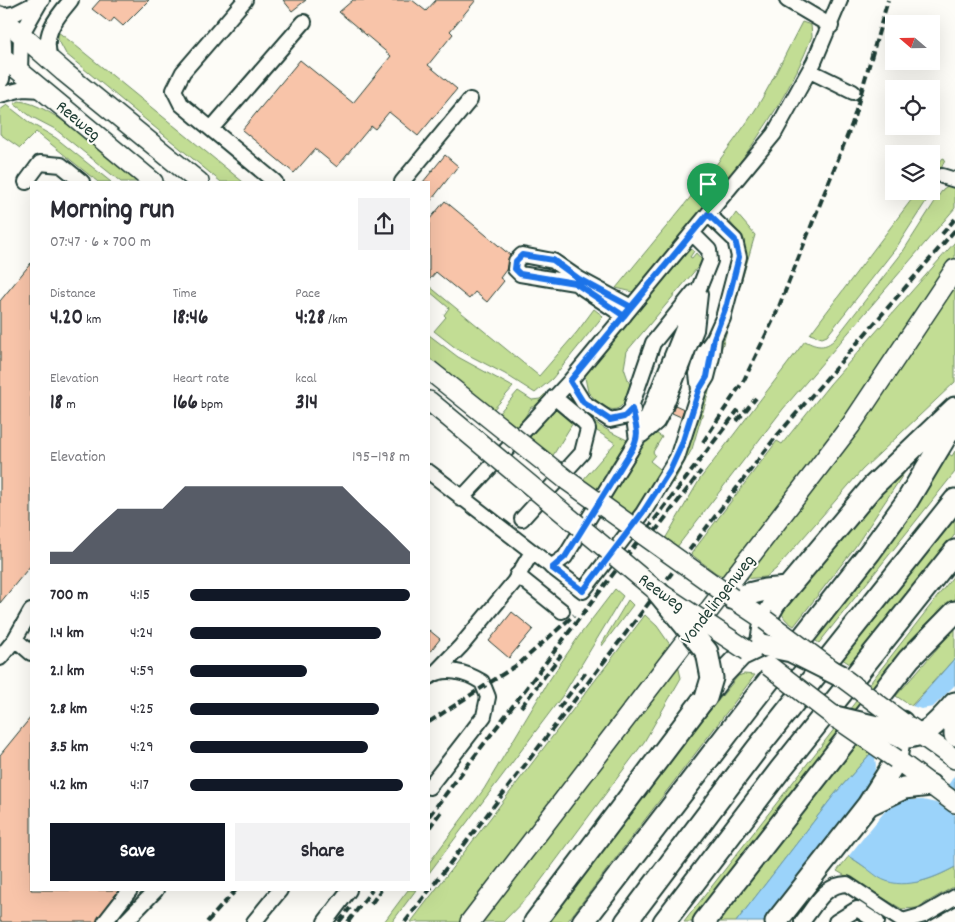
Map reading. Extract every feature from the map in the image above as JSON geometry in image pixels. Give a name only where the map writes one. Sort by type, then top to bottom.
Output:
[{"type":"highway","points":[[535,922],[706,698],[726,669],[755,648],[766,620],[787,588],[873,486],[955,408]]},
{"type":"highway","points":[[584,922],[870,552],[906,501],[955,421]]},
{"type":"highway","points":[[626,922],[756,750],[955,500]]},
{"type":"highway","points":[[664,922],[780,770],[955,551]]},
{"type":"highway","points":[[732,598],[765,590],[787,588]]},
{"type":"highway","points":[[657,591],[707,652],[712,678],[706,698]]},
{"type":"highway","points":[[704,922],[910,659],[955,612]]},
{"type":"highway","points":[[755,648],[769,666]]},
{"type":"highway","points":[[755,648],[791,651],[841,676]]},
{"type":"highway","points":[[835,717],[882,728],[908,731],[937,723],[955,703]]},
{"type":"highway","points":[[955,711],[955,736]]},
{"type":"highway","points":[[776,922],[868,805],[896,759],[908,731]]},
{"type":"highway","points":[[868,805],[904,788],[930,785]]},
{"type":"main road","name":"Reeweg","points":[[0,16],[58,67],[198,181]]},
{"type":"main road","name":"Reeweg","points":[[9,60],[152,181]]},
{"type":"main road","name":"Vondelingenweg","points":[[470,922],[851,425],[955,269]]},
{"type":"main road","name":"Reeweg","points":[[430,371],[626,524],[766,620],[841,676],[908,731],[955,759]]},
{"type":"main road","name":"Reeweg","points":[[430,402],[657,591],[755,648]]},
{"type":"main road","points":[[769,666],[835,717],[955,802]]},
{"type":"street","points":[[9,60],[0,16],[16,13],[42,0]]},
{"type":"street","points":[[0,82],[21,35],[42,0]]},
{"type":"street","points":[[58,67],[48,49],[50,28],[71,0]]},
{"type":"street","points":[[245,0],[183,72],[174,90],[177,99],[274,181]]},
{"type":"street","points":[[787,0],[831,26]]},
{"type":"street","points":[[460,499],[570,381],[774,134],[810,71],[831,26],[840,0]]},
{"type":"street","points":[[211,129],[304,22]]},
{"type":"street","name":"Reeweg","points":[[9,60],[30,58],[58,67]]},
{"type":"street","points":[[810,71],[852,92]]},
{"type":"street","points":[[0,95],[23,89],[44,90]]},
{"type":"street","points":[[403,181],[470,100]]},
{"type":"street","points":[[26,182],[40,163],[61,165],[81,181]]},
{"type":"street","points":[[430,473],[460,499],[583,591],[643,512],[670,470],[682,444],[699,390],[707,377],[714,338],[727,304],[739,257],[735,240],[708,214]]},
{"type":"street","points":[[552,568],[565,557],[637,440],[701,283],[710,256],[704,244],[693,234]]},
{"type":"street","points":[[522,255],[553,260],[627,311],[575,283],[520,274],[515,269],[516,261],[522,255]]},
{"type":"street","points":[[637,440],[632,409],[634,395],[653,343],[701,283]]},
{"type":"street","points":[[636,425],[640,407],[673,316]]},
{"type":"street","points":[[570,381],[583,402],[610,420],[624,417],[632,409]]},
{"type":"street","points":[[522,518],[582,453],[588,429],[585,423],[554,397]]},
{"type":"street","points":[[432,675],[461,646],[518,575],[532,552]]},
{"type":"street","points":[[518,575],[562,611]]},
{"type":"street","points":[[0,658],[15,639],[30,613]]},
{"type":"street","points":[[15,639],[30,652]]},
{"type":"street","points":[[430,786],[484,716],[488,697],[482,682],[452,671],[432,675]]},
{"type":"street","points":[[802,922],[830,887],[841,884],[847,884],[904,922],[924,915],[955,897]]},
{"type":"street","points":[[105,922],[129,891]]},
{"type":"street","points":[[125,922],[155,891]]},
{"type":"street","points":[[254,922],[279,891]]},
{"type":"street","points":[[325,922],[349,891]]},
{"type":"street","points":[[836,922],[857,909],[877,922]]},
{"type":"green space","points":[[802,22],[811,25],[812,36],[797,71],[758,137],[639,288],[633,292],[616,288],[701,183],[750,118],[771,83]]},
{"type":"green space","points":[[58,32],[242,181],[220,181],[66,54],[58,39]]},
{"type":"green space","points":[[19,101],[33,104],[64,122],[97,147],[136,181],[120,181],[55,129],[32,117],[14,104]]},
{"type":"green space","points":[[7,105],[30,123],[56,138],[110,181],[97,181],[36,132],[20,148],[0,134],[0,110]]},
{"type":"green space","points":[[943,158],[945,159],[940,172],[940,162]]},
{"type":"green space","points":[[949,185],[955,186],[955,208],[783,409],[677,547],[665,539],[700,479],[805,341],[813,345],[824,346],[835,339],[902,253],[936,200],[940,200],[940,194]]},
{"type":"green space","points":[[911,200],[927,200],[896,248],[827,336],[822,338],[810,334]]},
{"type":"green space","points":[[736,213],[755,235],[692,449],[673,483],[671,481],[683,463],[745,254],[744,239],[730,222]]},
{"type":"green space","points":[[955,242],[955,260],[868,391],[725,577],[716,573],[691,554],[777,441],[782,444],[830,384]]},
{"type":"green space","points":[[691,249],[694,251],[690,257],[692,258],[696,253],[703,261],[627,351],[624,368],[631,388],[622,405],[613,409],[607,408],[588,392],[584,373],[653,289]]},
{"type":"green space","points":[[955,283],[955,382],[862,470],[776,569],[766,577],[743,579]]},
{"type":"green space","points":[[430,287],[539,376],[594,309],[603,316],[552,379],[535,393],[505,374],[457,349],[434,331],[446,317],[444,315],[449,308],[430,292]]},
{"type":"green space","points":[[430,336],[458,357],[513,387],[493,410],[430,359]]},
{"type":"green space","points":[[518,391],[532,400],[540,399],[545,394],[546,396],[536,407],[531,407],[517,430],[498,414]]},
{"type":"green space","points":[[566,395],[572,403],[594,422],[627,440],[626,446],[624,445],[602,479],[605,482],[598,492],[582,481],[615,443],[594,429],[564,400]]},
{"type":"green space","points":[[556,405],[574,421],[552,457],[527,438]]},
{"type":"green space","points":[[654,432],[662,437],[653,452],[655,455],[650,461],[660,469],[660,472],[633,517],[607,498],[638,455],[636,453],[645,435]]},
{"type":"green space","points":[[926,440],[855,547],[794,626],[788,622],[784,618],[782,605]]},
{"type":"green space","points":[[955,451],[955,472],[819,643],[813,639],[947,453],[952,456]]},
{"type":"green space","points":[[955,517],[955,534],[953,537],[850,664],[842,659]]},
{"type":"green space","points":[[955,574],[955,600],[697,922],[684,922]]},
{"type":"green space","points":[[615,589],[623,596],[563,695],[430,872],[430,862],[484,789],[548,682],[579,636]]},
{"type":"green space","points":[[628,600],[633,605],[602,646],[601,645]]},
{"type":"green space","points":[[645,615],[657,626],[673,649],[463,922],[411,922]]},
{"type":"green space","points":[[955,628],[955,658],[911,706],[896,696]]},
{"type":"green space","points":[[678,665],[681,678],[644,742],[534,890],[503,922],[483,922]]},
{"type":"green space","points":[[744,674],[755,675],[567,922],[544,922],[624,817],[738,676]]},
{"type":"green space","points":[[858,744],[871,753],[834,795],[736,922],[717,922]]},
{"type":"green space","points":[[849,856],[876,874],[899,882],[911,883],[924,880],[955,867],[955,886],[917,908],[902,909],[837,871]]},
{"type":"green space","points":[[407,891],[415,891],[392,922],[384,922]]},
{"type":"water","points":[[955,658],[955,867],[937,876],[917,882],[897,883],[878,877],[857,861],[843,854],[767,922],[736,922],[834,795]]},
{"type":"pier","points":[[955,685],[955,775],[948,785],[955,790],[955,815],[936,803],[923,800],[907,800],[886,810],[847,858],[824,854],[770,922],[764,922],[871,782],[876,766],[875,757],[869,752],[909,705],[921,709],[933,707]]},
{"type":"building","points":[[100,0],[149,0],[123,26],[114,18],[110,23],[92,9]]},
{"type":"building","points":[[283,0],[306,0],[292,11]]},
{"type":"building","points":[[353,0],[412,0],[426,11],[436,0],[476,0],[450,31],[453,34],[428,65],[457,89],[418,136],[389,112],[375,129],[371,126],[337,167],[315,149],[294,173],[242,130],[300,60],[353,103],[391,56],[339,12]]},
{"type":"building","points":[[445,155],[458,166],[430,202],[430,181],[424,181]]},
{"type":"building","points":[[445,201],[510,255],[506,270],[500,278],[504,281],[487,302],[475,292],[469,299],[436,272],[430,279],[430,219]]},
{"type":"building","points":[[30,264],[30,566],[0,603],[0,301]]},
{"type":"building","points":[[675,405],[684,409],[681,417],[672,413]]},
{"type":"building","points":[[512,612],[533,629],[509,658],[489,641]]},
{"type":"building","points":[[430,631],[440,639],[430,652]]},
{"type":"building","points":[[30,718],[30,891],[118,891],[96,922],[0,922],[0,755]]},
{"type":"railway","points":[[703,442],[744,380],[776,314],[852,124],[888,0]]},
{"type":"railway","points":[[942,234],[955,219]]},
{"type":"railway","points":[[430,889],[775,438],[955,230]]},
{"type":"railway","points":[[737,421],[756,398]]},
{"type":"railway","points":[[430,815],[738,410]]},
{"type":"railway","points":[[647,542],[701,471]]},
{"type":"railway","points":[[430,721],[520,663],[574,615]]},
{"type":"railway","points":[[521,707],[561,655]]},
{"type":"railway","points":[[559,708],[586,672]]},
{"type":"railway","points":[[430,827],[442,810]]},
{"type":"railway","points":[[207,922],[235,891]]},
{"type":"railway","points":[[348,922],[371,891]]},
{"type":"railway","points":[[371,904],[380,891]]},
{"type":"railway","points":[[405,922],[429,891]]},
{"type":"railway","points":[[339,922],[350,908]]},
{"type":"route","points":[[708,214],[624,316],[575,283],[520,274],[515,269],[516,261],[522,255],[553,260],[579,279],[631,307],[570,381],[583,402],[610,420],[614,421],[624,417],[632,409],[638,433],[637,440],[631,451],[603,493],[565,557],[552,568],[583,591],[643,512],[677,458],[699,390],[707,377],[714,338],[727,304],[739,257],[735,240],[708,214]]}]
